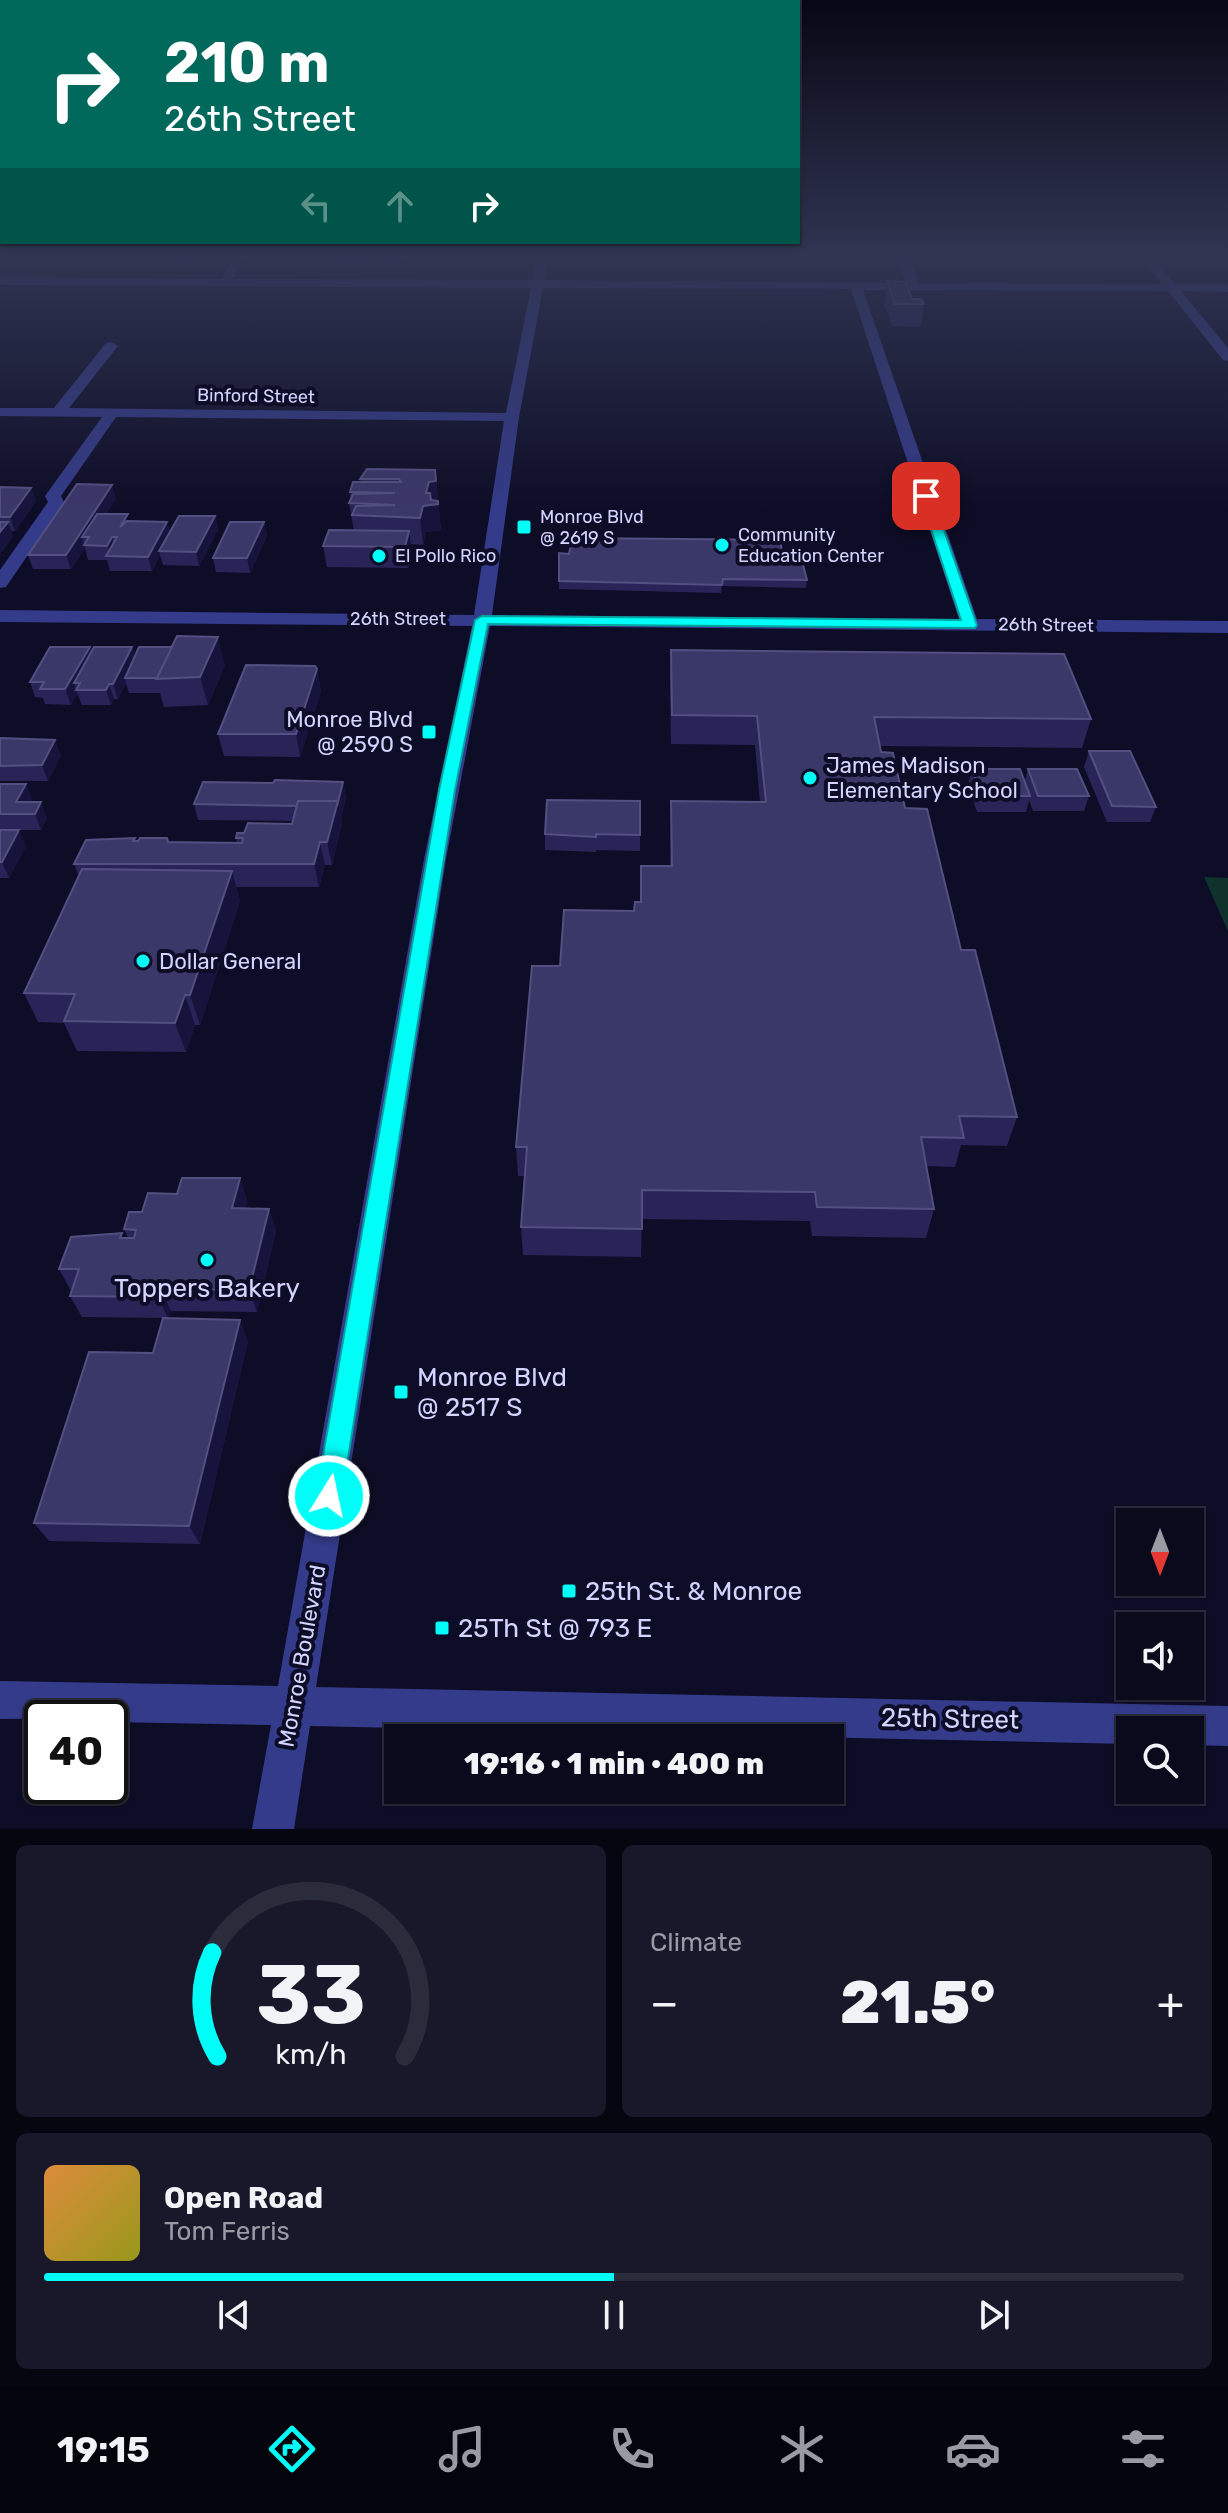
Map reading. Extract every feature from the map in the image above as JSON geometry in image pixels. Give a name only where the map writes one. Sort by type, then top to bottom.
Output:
[{"type":"street","name":"Monroe Boulevard","points":[[273,1829],[447,790],[482,620],[512,417],[527,339]]},
{"type":"street","points":[[874,339],[970,625]]},
{"type":"street","points":[[1213,339],[1228,357]]},
{"type":"street","points":[[59,412],[111,346]]},
{"type":"street","name":"Binford Street","points":[[0,412],[512,417]]},
{"type":"street","points":[[0,583],[56,502],[47,496],[113,412]]},
{"type":"street","name":"26th Street","points":[[0,616],[1228,627]]},
{"type":"street","name":"25th Street","points":[[0,1700],[1228,1726]]},
{"type":"green space","points":[[1204,877],[1228,878],[1228,931]]},
{"type":"building","points":[[367,469],[435,470],[436,481],[429,482],[426,493],[430,493],[431,500],[438,501],[438,504],[423,506],[420,518],[352,515],[356,506],[395,505],[349,503],[353,494],[395,493],[350,492],[353,482],[401,482],[399,479],[360,479]]},
{"type":"building","points":[[77,484],[112,485],[66,555],[28,555]]},
{"type":"building","points":[[0,487],[31,488],[10,517],[0,517]]},
{"type":"building","points":[[97,514],[128,514],[120,527],[127,521],[167,522],[148,557],[106,556],[117,537],[112,537],[107,546],[84,545],[89,537],[82,537]]},
{"type":"building","points":[[179,516],[215,516],[196,552],[159,551]]},
{"type":"building","points":[[230,522],[264,522],[247,558],[213,558]]},
{"type":"building","points":[[329,530],[409,531],[405,547],[323,546]]},
{"type":"building","name":"Community Education Center","points":[[572,538],[780,540],[783,556],[801,557],[807,580],[723,579],[722,585],[559,581],[559,553],[569,554]]},
{"type":"building","points":[[177,636],[218,637],[200,677],[156,679]]},
{"type":"building","points":[[50,647],[90,647],[65,689],[40,689],[44,682],[30,682]]},
{"type":"building","points":[[94,647],[132,647],[113,684],[109,684],[106,690],[76,690],[80,683],[74,683]]},
{"type":"building","points":[[139,647],[172,647],[157,678],[125,678]]},
{"type":"building","points":[[671,650],[1064,654],[1091,719],[874,717],[881,752],[893,753],[905,808],[927,809],[961,950],[975,950],[1017,1117],[959,1116],[964,1138],[921,1137],[934,1209],[817,1207],[815,1192],[642,1190],[642,1229],[521,1227],[527,1147],[516,1147],[532,966],[560,966],[564,910],[634,911],[635,902],[641,902],[641,866],[672,866],[671,801],[766,802],[757,716],[672,715]]},
{"type":"building","points":[[246,665],[315,666],[317,669],[296,734],[218,734]]},
{"type":"building","points":[[0,738],[55,740],[42,765],[0,766]]},
{"type":"building","points":[[1089,751],[1130,751],[1156,807],[1112,806]]},
{"type":"building","points":[[972,769],[1020,769],[1030,796],[981,796]]},
{"type":"building","points":[[1028,769],[1077,769],[1089,796],[1038,796]]},
{"type":"building","points":[[275,780],[343,782],[337,806],[338,801],[298,801],[297,806],[194,804],[203,782],[273,783]]},
{"type":"building","points":[[0,784],[26,784],[16,802],[41,802],[35,814],[0,814]]},
{"type":"building","points":[[547,800],[640,801],[640,835],[596,834],[596,837],[545,834]]},
{"type":"building","points":[[298,801],[338,801],[327,842],[320,842],[314,864],[74,864],[86,840],[167,838],[168,842],[242,843],[243,838],[236,838],[237,833],[244,833],[248,823],[292,824]]},
{"type":"building","points":[[0,830],[19,830],[2,862],[0,862]]},
{"type":"building","name":"Dollar General","points":[[82,869],[232,871],[190,995],[185,995],[175,1023],[64,1021],[75,994],[24,993]]},
{"type":"building","name":"Toppers Bakery","points":[[182,1178],[240,1178],[232,1208],[269,1209],[249,1290],[161,1289],[158,1297],[70,1296],[79,1269],[59,1269],[71,1237],[122,1233],[120,1238],[134,1238],[136,1230],[124,1229],[129,1212],[142,1212],[148,1193],[177,1194]]},
{"type":"building","points":[[163,1318],[240,1320],[189,1526],[34,1523],[89,1352],[153,1353]]},
{"type":"place","name":"Monroe Blvd @ 2619 S","points":[[524,527]]},
{"type":"place","name":"Community Education Center","points":[[722,545]]},
{"type":"place","name":"El Pollo Rico","points":[[379,556]]},
{"type":"place","name":"Monroe Blvd @ 2590 S","points":[[429,732]]},
{"type":"place","name":"James Madison Elementary School","points":[[810,778]]},
{"type":"place","name":"Dollar General","points":[[143,961]]},
{"type":"place","name":"Toppers Bakery","points":[[207,1260]]},
{"type":"place","name":"Monroe Blvd @ 2517 S","points":[[401,1392]]},
{"type":"place","name":"25th St. & Monroe","points":[[569,1591]]},
{"type":"place","name":"25Th St @ 793 E","points":[[442,1628]]},
{"type":"route","points":[[329,1496],[447,790],[482,620],[970,625],[926,496]]}]
